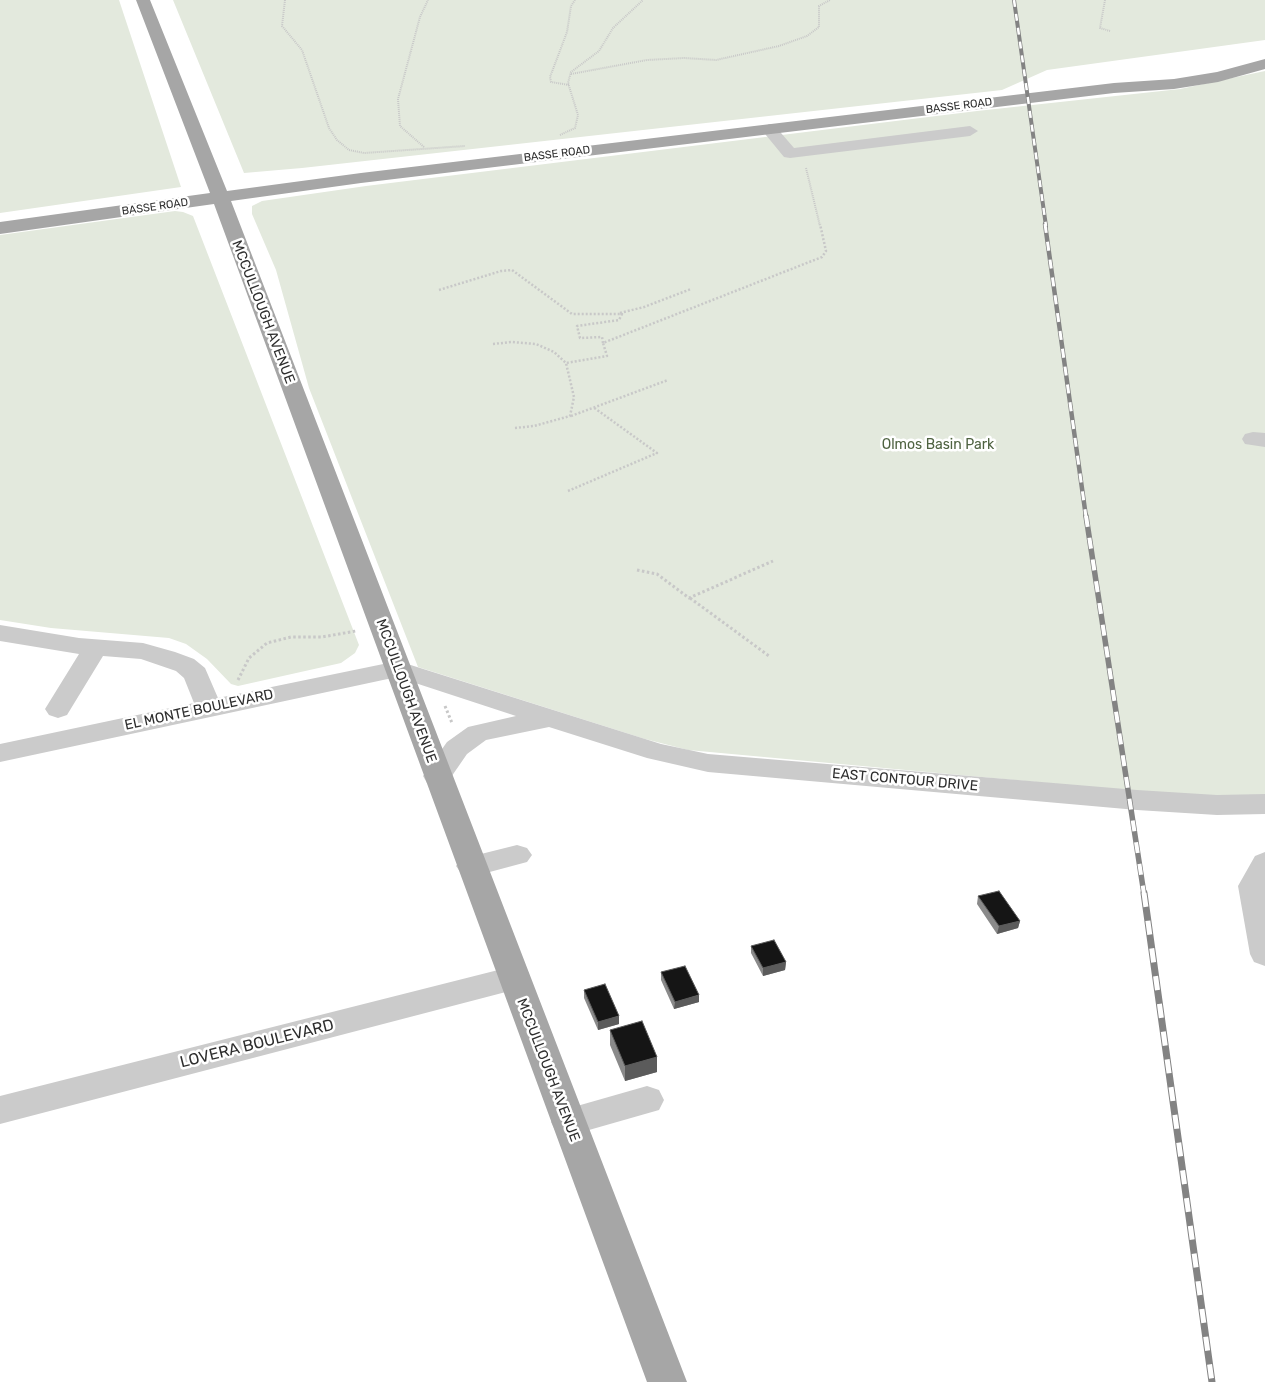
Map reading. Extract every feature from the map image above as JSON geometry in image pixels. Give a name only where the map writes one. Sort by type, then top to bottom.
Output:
[{"type":"main road","name":"MCCULLOUGH AVENUE","points":[[143,0],[221,198],[238,249],[667,1382]]},
{"type":"main road","name":"BASSE ROAD","points":[[1114,88],[1196,71],[1265,51]]},
{"type":"main road","name":"BASSE ROAD","points":[[0,228],[371,177],[1114,88],[1191,81],[1265,64]]},
{"type":"street","points":[[769,129],[790,153],[970,131],[952,107]]},
{"type":"street","points":[[5,640],[143,651],[184,665],[196,674],[209,708]]},
{"type":"street","points":[[58,709],[96,647]]},
{"type":"street","name":"EL MONTE BOULEVARD","points":[[0,753],[398,669]]},
{"type":"street","name":"EAST CONTOUR DRIVE","points":[[398,669],[435,683],[551,717],[656,752],[708,763],[1137,800],[1217,805],[1265,804]]},
{"type":"street","points":[[437,776],[457,748],[478,733],[551,717]]},
{"type":"street","points":[[472,866],[517,855]]},
{"type":"street","points":[[1265,863],[1262,864],[1253,886],[1265,954]]},
{"type":"street","name":"LOVERA BOULEVARD","points":[[0,1110],[514,978]]},
{"type":"street","points":[[568,1122],[647,1100]]},
{"type":"path","points":[[285,0],[282,26],[302,50],[321,110],[337,140],[349,150],[364,153],[472,146]]},
{"type":"path","points":[[425,148],[400,126],[398,99],[420,18],[428,0]]},
{"type":"path","points":[[569,85],[551,82],[550,76],[567,32],[571,6],[575,0]]},
{"type":"path","points":[[560,135],[575,128],[578,115],[569,85],[571,74],[599,51],[612,28],[643,0]]},
{"type":"path","points":[[571,74],[647,60],[684,58],[716,60],[779,46],[806,36],[819,27],[819,6],[830,0]]},
{"type":"path","points":[[1105,0],[1100,28],[1110,31]]},
{"type":"path","points":[[603,342],[822,257],[826,252],[805,164]]},
{"type":"path","points":[[439,290],[501,271],[512,270],[572,314],[622,314],[619,320],[577,326],[580,338],[602,337],[607,356],[566,363]]},
{"type":"path","points":[[614,314],[644,307],[691,288]]},
{"type":"path","points":[[493,344],[512,342],[536,344],[554,352],[566,363],[574,396],[570,416]]},
{"type":"path","points":[[516,428],[534,426],[570,416],[668,380]]},
{"type":"path","points":[[568,492],[657,453],[593,407]]},
{"type":"path","points":[[689,598],[773,561]]},
{"type":"path","points":[[637,570],[656,574],[769,656]]},
{"type":"path","points":[[232,685],[240,677],[249,658],[267,643],[291,636],[322,637],[356,631]]},
{"type":"path","points":[[445,706],[455,731]]},
{"type":"green space","points":[[0,0],[119,0],[181,187],[0,213]]},
{"type":"green space","points":[[173,0],[1265,0],[1265,40],[1047,70],[1002,90],[244,173]]},
{"type":"green space","name":"Olmos Basin Park","points":[[1265,71],[1265,797],[1221,799],[688,750],[645,739],[418,667],[309,388],[276,270],[252,214],[252,206],[262,201],[366,186],[977,111],[1180,89]]},
{"type":"green space","points":[[175,211],[193,216],[359,645],[355,653],[341,663],[238,686],[231,684],[207,659],[186,644],[169,638],[51,628],[0,620],[0,235]]},
{"type":"building","points":[[999,891],[1020,921],[999,926],[978,896]]},
{"type":"building","points":[[774,940],[786,962],[763,968],[751,946]]},
{"type":"building","points":[[685,966],[699,995],[675,1002],[661,972]]},
{"type":"building","points":[[605,984],[619,1016],[598,1022],[584,990]]},
{"type":"building","points":[[642,1021],[657,1057],[625,1066],[610,1030]]},
{"type":"railway","points":[[1014,0],[1046,226]]},
{"type":"railway","points":[[1045,224],[1086,517]]},
{"type":"railway","points":[[1086,516],[1144,894]]},
{"type":"railway","points":[[1144,893],[1212,1382]]}]
